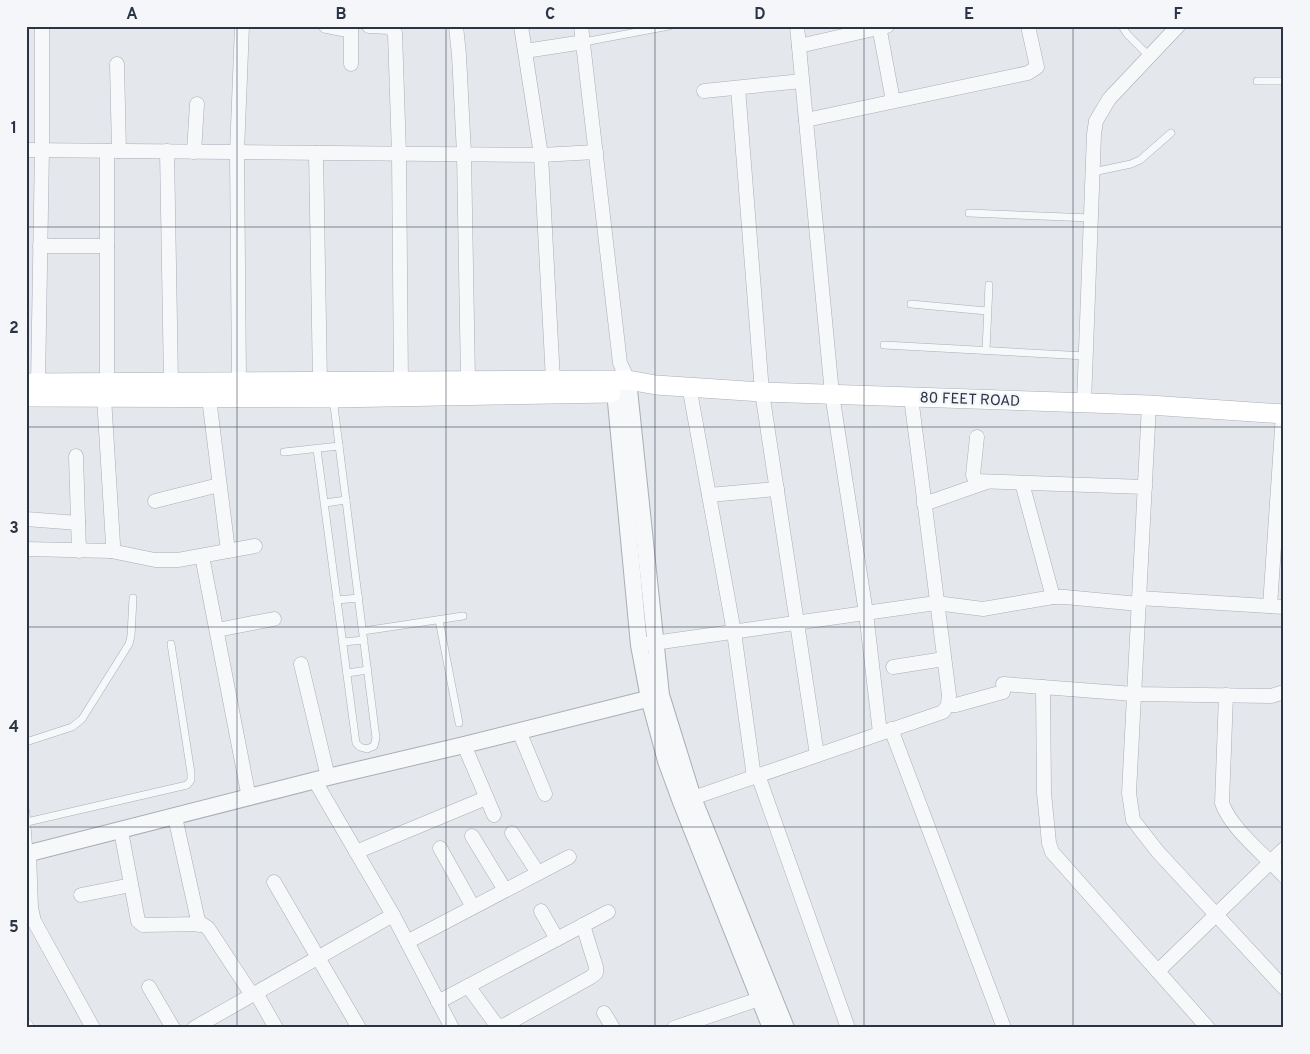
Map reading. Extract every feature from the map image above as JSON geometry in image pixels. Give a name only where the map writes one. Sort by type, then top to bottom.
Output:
[{"type":"main road","points":[[105,390],[171,382],[553,380],[622,386]]},
{"type":"main road","name":"80 FEET ROAD","points":[[622,386],[689,386],[762,392],[1149,405],[1283,414]]},
{"type":"main road","points":[[30,388],[105,390],[208,398],[333,398],[622,386]]},
{"type":"street","points":[[30,388],[40,246],[42,26]]},
{"type":"street","points":[[239,382],[237,152],[242,26]]},
{"type":"street","points":[[326,26],[351,28],[351,64]]},
{"type":"street","points":[[369,26],[390,27],[395,33],[399,154],[401,382]]},
{"type":"street","points":[[456,26],[464,154],[468,381]]},
{"type":"street","points":[[521,26],[541,155],[553,380]]},
{"type":"street","points":[[581,26],[620,363],[646,644],[666,761],[687,800],[766,996],[786,1028]]},
{"type":"street","points":[[797,26],[832,394],[886,731],[1004,1028]]},
{"type":"street","points":[[806,120],[1028,73],[1037,67],[1028,26]]},
{"type":"street","points":[[1084,403],[1096,121],[1118,87],[1178,26]]},
{"type":"street","points":[[799,46],[882,27],[893,101]]},
{"type":"street","points":[[525,51],[584,42]]},
{"type":"street","points":[[112,551],[105,390],[107,246],[117,64]]},
{"type":"street","points":[[704,91],[802,81]]},
{"type":"street","points":[[738,88],[762,392],[817,755]]},
{"type":"street","points":[[194,152],[197,104]]},
{"type":"street","points":[[26,150],[541,155],[596,152]]},
{"type":"street","points":[[167,151],[171,382]]},
{"type":"street","points":[[316,153],[320,382]]},
{"type":"street","points":[[40,246],[107,246]]},
{"type":"street","points":[[689,386],[734,632],[756,776],[848,1028]]},
{"type":"street","points":[[687,800],[943,712],[948,705],[949,695],[911,397]]},
{"type":"street","points":[[208,398],[228,551]]},
{"type":"street","points":[[1149,405],[1129,793],[1133,820],[1158,852],[1284,988]]},
{"type":"street","points":[[646,644],[936,603],[983,609],[1053,597],[1277,607],[1283,414]]},
{"type":"street","points":[[977,437],[973,475],[976,481],[1145,487]]},
{"type":"street","points":[[76,456],[79,551]]},
{"type":"street","points":[[924,504],[987,482]]},
{"type":"street","points":[[1022,483],[1053,597]]},
{"type":"street","points":[[155,501],[219,485]]},
{"type":"street","points":[[708,495],[778,489]]},
{"type":"street","points":[[26,519],[78,523]]},
{"type":"street","points":[[26,549],[112,551],[155,560],[178,560],[255,546]]},
{"type":"street","points":[[202,556],[249,798]]},
{"type":"street","points":[[217,630],[274,619]]},
{"type":"street","points":[[893,667],[944,659]]},
{"type":"street","points":[[302,664],[322,779],[356,852],[393,915],[452,1028]]},
{"type":"street","points":[[1043,687],[1044,793],[1049,843],[1052,852],[1208,1028]]},
{"type":"street","points":[[948,705],[956,705],[1003,688],[1043,687],[1134,694],[1271,696],[1284,692]]},
{"type":"street","points":[[1226,695],[1222,803],[1232,823],[1284,876]]},
{"type":"street","points":[[93,1028],[34,921],[31,908],[28,854],[377,765],[655,697]]},
{"type":"street","points":[[519,731],[545,794]]},
{"type":"street","points":[[464,745],[494,815]]},
{"type":"street","points":[[356,852],[486,798]]},
{"type":"street","points":[[174,817],[199,924]]},
{"type":"street","points":[[121,831],[138,921],[143,925],[199,924],[208,928],[213,932],[276,1028]]},
{"type":"street","points":[[512,833],[538,873]]},
{"type":"street","points":[[472,836],[505,890]]},
{"type":"street","points":[[440,848],[473,907]]},
{"type":"street","points":[[1158,971],[1284,849]]},
{"type":"street","points":[[406,942],[569,857]]},
{"type":"street","points":[[274,882],[359,1028]]},
{"type":"street","points":[[81,895],[131,886]]},
{"type":"street","points":[[541,911],[558,939]]},
{"type":"street","points":[[438,1002],[608,912]]},
{"type":"street","points":[[194,1028],[393,915]]},
{"type":"street","points":[[468,986],[495,1023],[500,1026],[505,1025],[591,978],[596,973],[596,967],[583,925]]},
{"type":"street","points":[[149,987],[173,1028]]},
{"type":"street","points":[[674,1028],[766,996]]},
{"type":"street","points":[[766,996],[771,1028]]},
{"type":"street","points":[[604,1013],[612,1028]]},
{"type":"lane","points":[[584,42],[669,26]]},
{"type":"lane","points":[[1122,26],[1127,34],[1150,56]]},
{"type":"lane","points":[[1257,81],[1284,81]]},
{"type":"lane","points":[[1093,172],[1131,164],[1140,160],[1171,133]]},
{"type":"lane","points":[[969,213],[1092,218]]},
{"type":"lane","points":[[986,350],[988,285]]},
{"type":"lane","points":[[911,304],[987,311]]},
{"type":"lane","points":[[884,345],[1087,356]]},
{"type":"lane","points":[[333,398],[368,670],[376,738],[374,746],[377,765]]},
{"type":"lane","points":[[284,452],[339,446]]},
{"type":"lane","points":[[318,449],[356,743],[360,747],[367,749],[374,746]]},
{"type":"lane","points":[[324,502],[346,500]]},
{"type":"lane","points":[[26,742],[72,727],[82,719],[129,644],[133,598]]},
{"type":"lane","points":[[337,600],[358,598]]},
{"type":"lane","points":[[363,632],[463,616]]},
{"type":"lane","points":[[439,620],[458,722]]},
{"type":"lane","points":[[343,642],[364,640]]},
{"type":"lane","points":[[27,822],[187,785],[191,780],[191,774],[171,644]]},
{"type":"lane","points":[[347,673],[368,670]]},
{"type":"lane","points":[[26,812],[28,854]]}]
